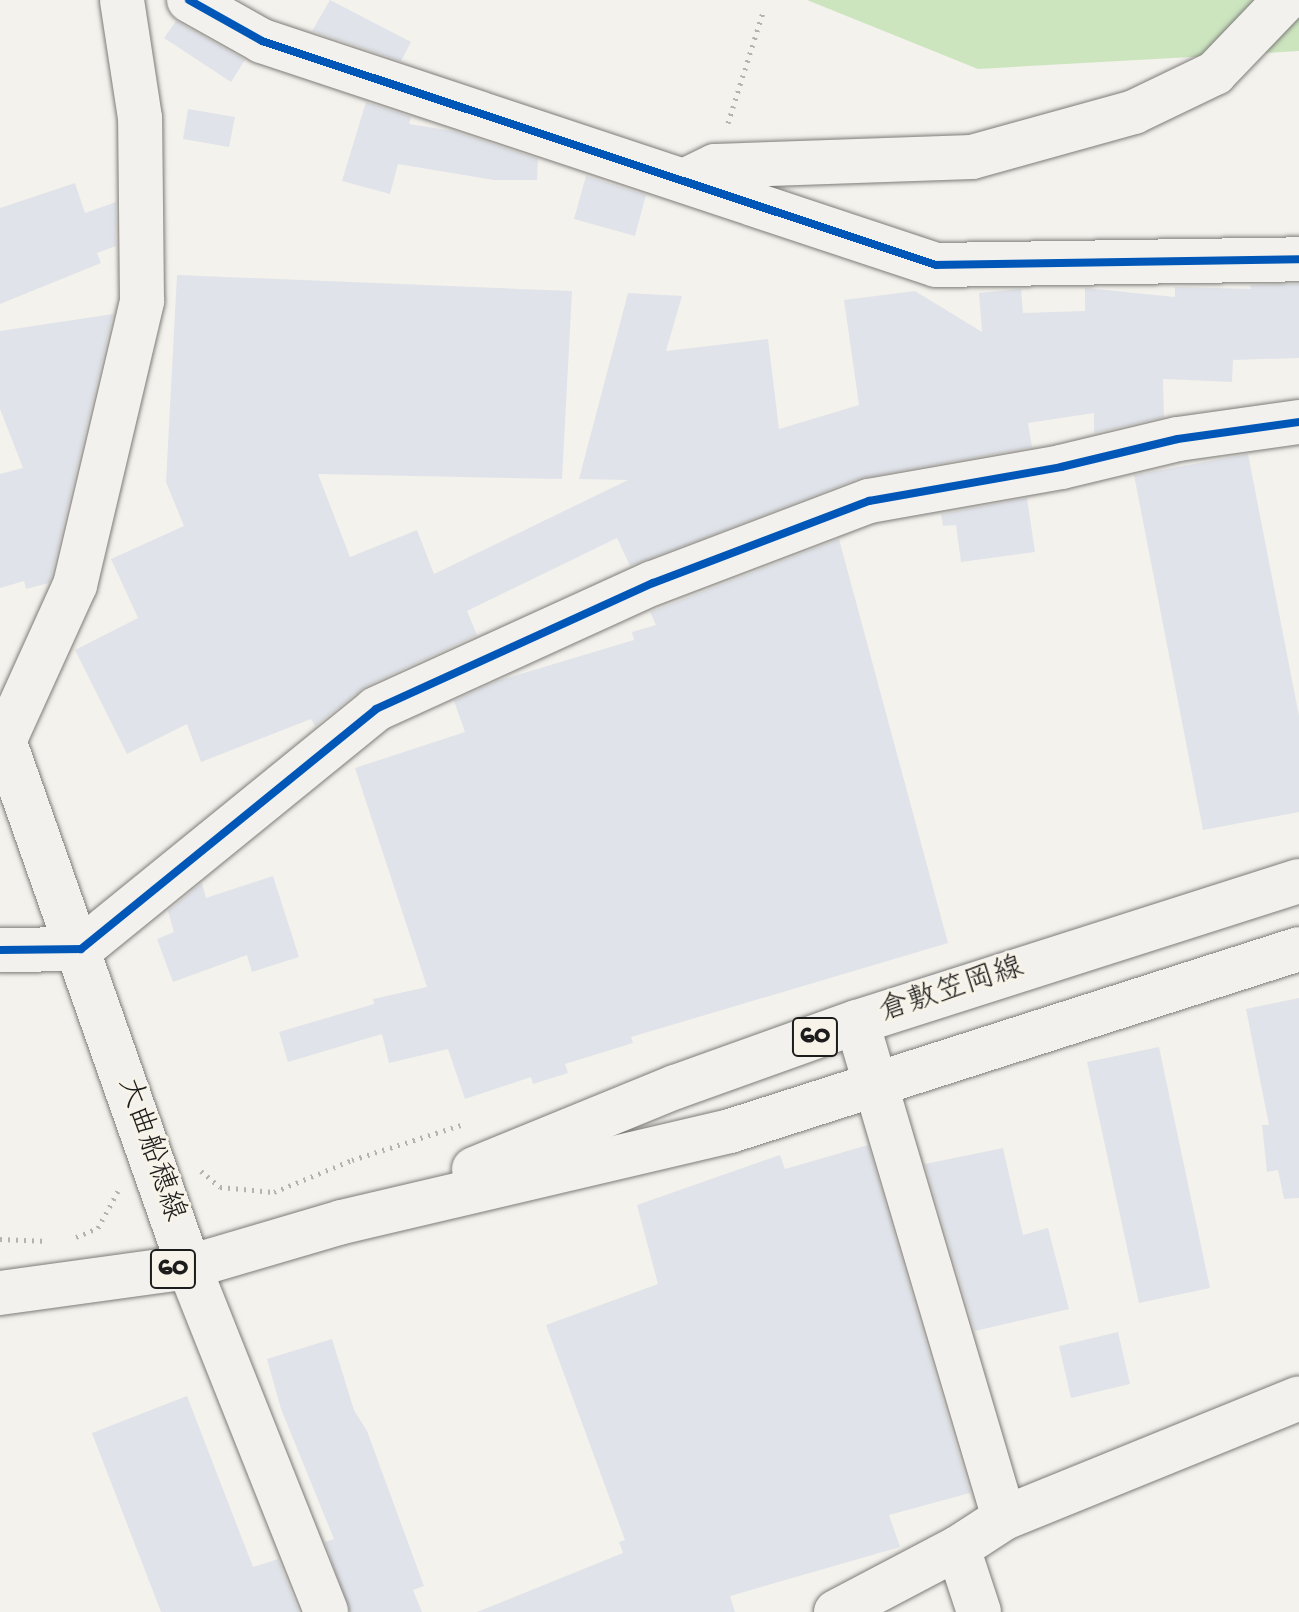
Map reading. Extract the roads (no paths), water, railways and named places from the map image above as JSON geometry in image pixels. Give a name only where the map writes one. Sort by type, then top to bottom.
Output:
[{"type":"street","points":[[3,733],[75,585],[142,301],[140,118],[122,0]]},
{"type":"street","points":[[189,0],[262,41],[700,173],[936,265],[1299,259]]},
{"type":"street","points":[[700,173],[972,157],[1134,112],[1215,73],[1285,0]]},
{"type":"street","points":[[0,950],[81,949],[376,709],[653,583],[869,501],[1061,467],[1178,439],[1299,422]]},
{"type":"street","name":"大曲船穂線","points":[[3,733],[81,949],[189,1267],[326,1612]]},
{"type":"street","name":"倉敷笠岡線","points":[[342,1222],[675,1087],[857,1022],[1299,881]]},
{"type":"street","name":"倉敷笠岡線","points":[[0,1293],[189,1267],[342,1222],[730,1131],[1299,949]]},
{"type":"street","points":[[857,1022],[1004,1518]]},
{"type":"street","points":[[836,1612],[958,1548],[1004,1518],[1299,1398]]},
{"type":"street","points":[[958,1548],[979,1612]]}]
